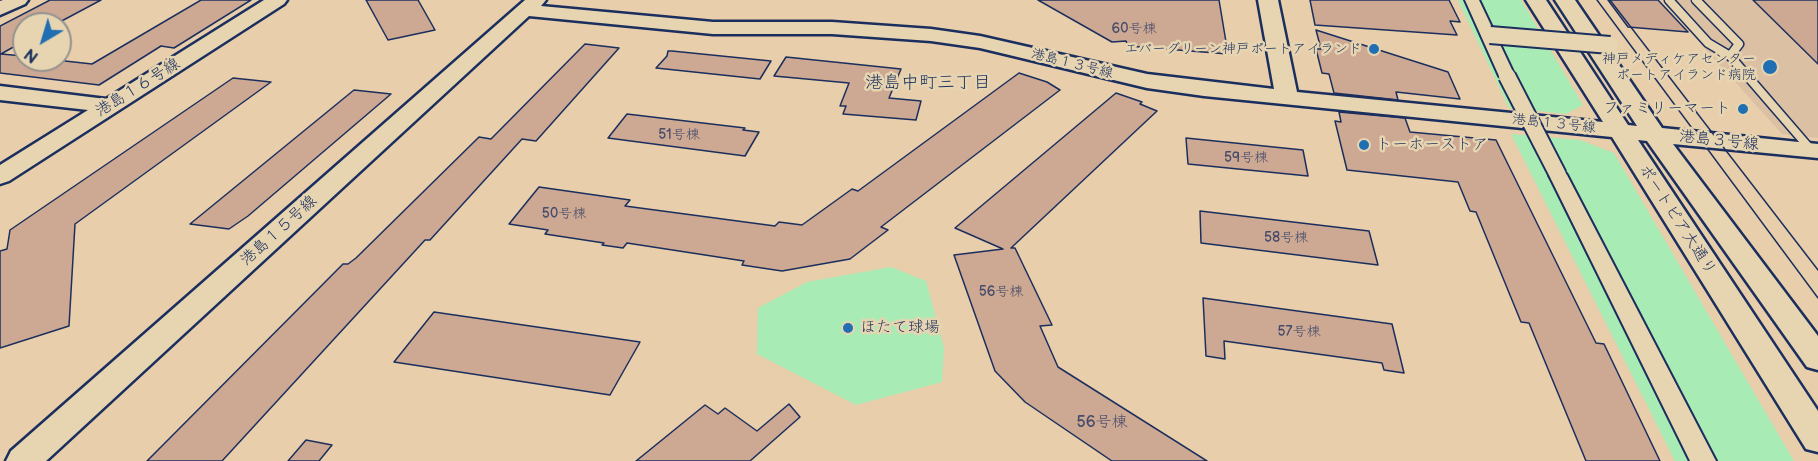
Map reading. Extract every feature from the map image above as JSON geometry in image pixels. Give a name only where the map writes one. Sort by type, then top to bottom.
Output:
[{"type":"street","points":[[0,9],[18,0]]},
{"type":"street","name":"港島１６号線","points":[[0,176],[277,0]]},
{"type":"street","points":[[1268,0],[1287,98]]},
{"type":"street","points":[[1472,0],[1507,76],[1702,461]]},
{"type":"street","name":"ポートピア大通り","points":[[1536,0],[1818,439]]},
{"type":"street","name":"ポートピア大通り","points":[[1565,0],[1653,134],[1818,359]]},
{"type":"street","name":"港島１３号線","points":[[530,5],[713,28],[832,28],[931,35],[980,42],[1148,81],[1287,98],[1619,131]]},
{"type":"street","name":"港島１５号線","points":[[23,461],[530,5]]},
{"type":"street","points":[[1490,35],[1610,45]]},
{"type":"street","points":[[0,93],[109,106]]},
{"type":"street","name":"港島３号線","points":[[1619,131],[1815,151]]},
{"type":"lane","points":[[1669,0],[1708,43],[1731,56],[1815,151]]},
{"type":"lane","points":[[1696,0],[1739,44],[1731,56]]},
{"type":"shaded area","name":"神戸メディケアセンター ポートアイランド病院","points":[[1661,0],[1818,0],[1818,138],[1782,134]]},
{"type":"green space","points":[[1458,0],[1521,0],[1583,105],[1566,114],[1509,108]]},
{"type":"green space","points":[[1511,134],[1580,140],[1614,153],[1794,461],[1675,461]]},
{"type":"green space","name":"ほたて球場","points":[[891,267],[926,281],[944,348],[942,382],[856,405],[757,354],[758,308],[807,282]]},
{"type":"building","points":[[50,0],[101,0],[72,15],[72,12],[27,12]]},
{"type":"building","points":[[201,0],[251,0],[174,48],[161,46],[99,85],[0,73],[0,26],[12,20],[12,48],[1,54],[12,55],[12,72],[72,72],[72,62],[92,64]]},
{"type":"building","points":[[366,0],[418,0],[435,30],[388,40]]},
{"type":"building","points":[[1038,0],[1219,0],[1228,54],[1128,46],[1126,41],[1112,42]]},
{"type":"building","points":[[1310,0],[1449,0],[1460,22],[1450,21],[1457,35],[1315,25]]},
{"type":"building","points":[[1608,0],[1658,0],[1688,32],[1628,27]]},
{"type":"building","points":[[1753,0],[1818,0],[1818,64]]},
{"type":"building","points":[[1316,30],[1448,72],[1460,99],[1396,92],[1398,100],[1334,93],[1329,74],[1322,73],[1316,49],[1321,49]]},
{"type":"building","points":[[585,44],[619,48],[536,141],[522,139],[430,240],[425,240],[222,461],[147,461],[343,264],[348,264],[356,258],[479,137],[491,139]]},
{"type":"building","points":[[668,51],[771,61],[760,79],[656,68],[667,56]]},
{"type":"building","points":[[786,57],[901,69],[889,98],[921,101],[916,120],[843,114],[846,106],[840,106],[849,83],[774,76]]},
{"type":"building","points":[[1019,73],[1047,82],[1060,90],[881,227],[888,230],[850,259],[782,271],[742,265],[744,261],[627,243],[623,248],[602,245],[604,243],[545,234],[548,230],[509,224],[539,187],[630,200],[625,206],[775,226],[779,222],[802,225],[852,189],[858,191]]},
{"type":"building","points":[[233,78],[271,82],[75,224],[69,326],[0,348],[0,251],[7,249],[10,230]]},
{"type":"building","points":[[354,90],[391,94],[248,216],[229,229],[190,224]]},
{"type":"building","points":[[1116,93],[1142,102],[1140,104],[1157,111],[1011,248],[1015,248],[1052,325],[1040,326],[1058,367],[1207,461],[1112,461],[1025,402],[995,371],[954,255],[1003,249],[955,228]]},
{"type":"building","points":[[1339,112],[1405,118],[1410,132],[1496,140],[1596,343],[1604,344],[1660,461],[1586,461],[1529,323],[1521,322],[1476,212],[1470,211],[1458,182],[1347,170],[1335,121],[1341,122]]},
{"type":"building","points":[[627,114],[745,128],[743,130],[759,132],[745,156],[608,138]]},
{"type":"building","points":[[1186,138],[1303,150],[1308,176],[1188,164]]},
{"type":"building","points":[[1200,211],[1369,231],[1378,265],[1201,243]]},
{"type":"building","points":[[1203,298],[1392,324],[1404,373],[1384,370],[1382,363],[1224,341],[1225,359],[1206,356]]},
{"type":"building","points":[[434,312],[640,342],[610,395],[394,362]]},
{"type":"building","points":[[789,404],[800,417],[750,461],[636,461],[705,405],[718,414],[725,408],[757,431]]},
{"type":"building","points":[[306,440],[332,445],[319,461],[288,461]]},
{"type":"tram line","points":[[1597,0],[1818,298]]},
{"type":"tram line","points":[[1610,0],[1818,270]]},
{"type":"place","name":"エバーグリーン神戸ポートアイランド","points":[[1374,49]]},
{"type":"place","name":"神戸メディケアセンター ポートアイランド病院","points":[[1770,67]]},
{"type":"place","name":"ファミリーマート","points":[[1743,109]]},
{"type":"place","name":"トーホーストア","points":[[1364,145]]},
{"type":"place","name":"ほたて球場","points":[[848,328]]},
{"type":"district","name":"港島中町三丁目","points":[[928,83]]}]
